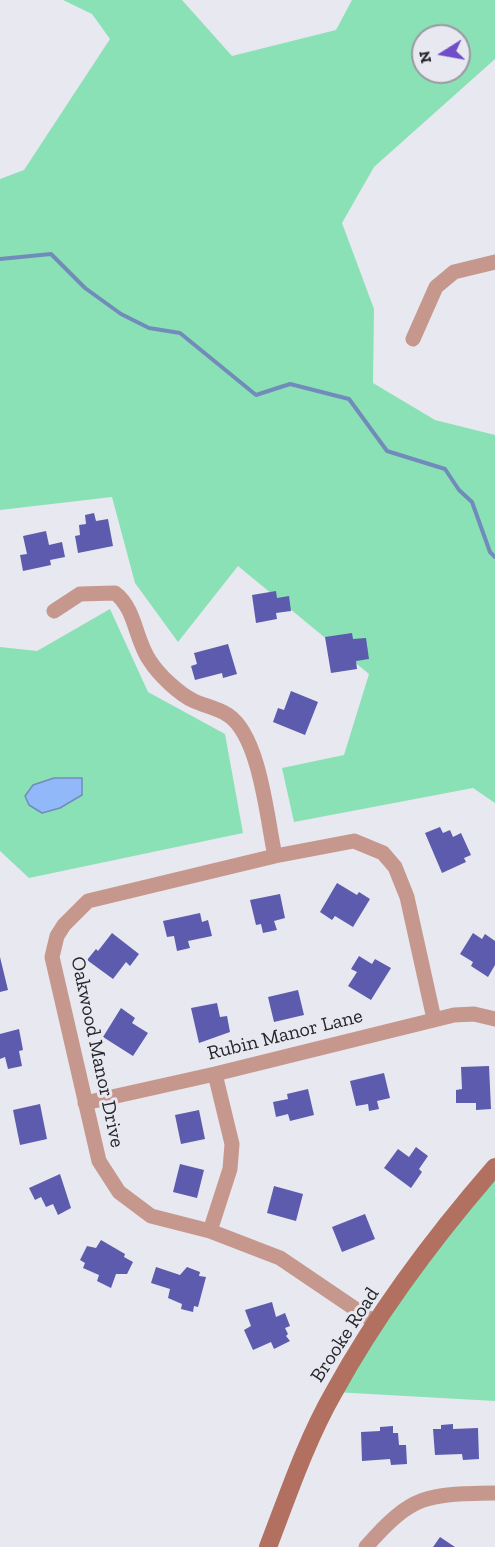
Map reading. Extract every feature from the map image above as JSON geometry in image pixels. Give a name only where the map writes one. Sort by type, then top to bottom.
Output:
[{"type":"street","points":[[413,339],[436,287],[454,272],[495,262]]},
{"type":"street","points":[[54,611],[80,594],[115,593],[130,611],[150,661],[191,700],[228,714],[243,730],[253,756],[274,856]]},
{"type":"street","name":"Oakwood Manor Drive","points":[[376,1323],[280,1258],[210,1232],[151,1216],[119,1192],[99,1161],[52,957],[57,936],[64,925],[88,900],[274,856],[354,842],[383,853],[394,867],[407,897],[434,1019]]},
{"type":"street","name":"Rubin Manor Lane","points":[[85,1103],[215,1074],[434,1019],[474,1014],[495,1019]]},
{"type":"street","points":[[210,1232],[230,1169],[232,1144],[215,1074]]},
{"type":"street","name":"Brooke Road","points":[[267,1547],[308,1444],[334,1392],[376,1323],[464,1202],[495,1167]]},
{"type":"street","points":[[366,1547],[404,1507],[423,1499],[460,1493],[495,1493]]},
{"type":"green space","points":[[63,0],[182,0],[232,56],[336,30],[352,0],[495,0],[495,59],[471,80],[471,24],[411,24],[411,84],[467,84],[374,167],[342,223],[374,309],[373,383],[435,420],[495,435],[495,803],[473,788],[294,822],[282,768],[344,755],[369,674],[238,566],[178,642],[135,583],[112,497],[0,510],[0,179],[24,170],[110,39],[92,14]]},
{"type":"green space","points":[[110,609],[148,692],[225,734],[243,833],[29,878],[0,851],[0,647],[37,651]]},
{"type":"green space","points":[[495,1167],[495,1401],[334,1392]]},
{"type":"water","points":[[54,778],[82,778],[82,795],[60,808],[42,813],[29,805],[25,796],[33,785]]},
{"type":"building","points":[[94,513],[96,521],[108,519],[113,546],[78,553],[75,536],[80,535],[79,525],[86,524],[85,515]]},
{"type":"building","points":[[46,531],[49,545],[62,542],[65,557],[50,560],[51,565],[23,571],[20,555],[27,554],[23,536]]},
{"type":"building","points":[[276,591],[277,598],[289,596],[291,611],[276,613],[277,619],[256,623],[252,595]]},
{"type":"building","points":[[352,633],[353,639],[366,638],[369,659],[356,661],[357,669],[331,673],[325,637]]},
{"type":"building","points":[[228,644],[237,674],[223,678],[222,673],[195,680],[191,666],[197,664],[194,653]]},
{"type":"building","points":[[291,691],[318,702],[305,735],[273,722],[278,708],[284,710]]},
{"type":"building","points":[[440,827],[443,833],[450,830],[453,837],[461,833],[471,855],[464,858],[466,862],[442,873],[425,833]]},
{"type":"building","points":[[337,883],[357,895],[359,892],[370,899],[353,927],[335,916],[332,920],[320,912]]},
{"type":"building","points":[[280,894],[285,918],[274,921],[277,930],[263,933],[261,924],[256,925],[250,900]]},
{"type":"building","points":[[200,913],[202,922],[208,920],[212,936],[188,941],[190,948],[177,951],[174,936],[167,937],[163,921]]},
{"type":"building","points":[[112,933],[139,954],[130,966],[126,962],[113,979],[87,960],[96,949],[98,951]]},
{"type":"building","points":[[473,933],[482,939],[485,934],[495,941],[495,965],[488,977],[471,966],[473,962],[460,954]]},
{"type":"building","points":[[359,956],[372,964],[375,959],[391,968],[371,1000],[348,986],[357,972],[351,969]]},
{"type":"building","points":[[0,957],[8,990],[0,992]]},
{"type":"building","points":[[298,990],[304,1015],[274,1022],[268,997]]},
{"type":"building","points":[[217,1003],[220,1017],[227,1016],[230,1032],[199,1043],[191,1008]]},
{"type":"building","points":[[121,1008],[135,1018],[132,1023],[148,1033],[133,1056],[103,1037]]},
{"type":"building","points":[[19,1029],[23,1050],[19,1051],[22,1066],[8,1069],[5,1057],[0,1059],[0,1034]]},
{"type":"building","points":[[489,1066],[491,1109],[476,1110],[476,1103],[456,1103],[456,1090],[462,1089],[461,1067]]},
{"type":"building","points":[[384,1073],[390,1098],[377,1101],[379,1109],[369,1111],[368,1104],[356,1106],[350,1081]]},
{"type":"building","points":[[308,1089],[314,1115],[290,1121],[288,1114],[276,1117],[273,1102],[288,1099],[287,1094]]},
{"type":"building","points":[[40,1104],[47,1139],[20,1145],[13,1110]]},
{"type":"building","points":[[199,1110],[205,1139],[181,1144],[175,1115]]},
{"type":"building","points":[[416,1147],[428,1156],[419,1169],[422,1172],[411,1188],[384,1168],[398,1149],[409,1157]]},
{"type":"building","points":[[180,1164],[204,1170],[197,1198],[173,1192]]},
{"type":"building","points":[[60,1174],[71,1208],[58,1215],[53,1204],[46,1207],[41,1197],[35,1200],[29,1188]]},
{"type":"building","points":[[274,1186],[303,1194],[296,1221],[267,1213]]},
{"type":"building","points":[[365,1214],[375,1239],[342,1252],[332,1227]]},
{"type":"building","points":[[101,1240],[125,1254],[124,1257],[133,1262],[127,1274],[116,1274],[111,1288],[97,1281],[99,1275],[83,1268],[85,1263],[80,1260],[87,1246],[96,1248]]},
{"type":"building","points":[[156,1267],[180,1275],[187,1267],[200,1272],[199,1276],[206,1277],[198,1307],[194,1306],[193,1312],[181,1309],[182,1304],[168,1298],[170,1289],[151,1283]]},
{"type":"building","points":[[272,1302],[276,1317],[285,1313],[290,1326],[285,1328],[288,1334],[286,1336],[290,1341],[274,1349],[271,1342],[253,1350],[244,1330],[251,1326],[245,1310]]},
{"type":"building","points":[[453,1424],[453,1429],[478,1428],[479,1459],[463,1460],[462,1454],[435,1455],[433,1429],[441,1429],[441,1425]]},
{"type":"building","points":[[393,1426],[393,1433],[398,1433],[399,1445],[406,1445],[407,1464],[391,1465],[390,1459],[362,1461],[361,1432],[380,1431],[380,1427]]},
{"type":"building","points":[[440,1537],[455,1547],[433,1547]]},
{"type":"waterway","points":[[0,259],[51,254],[85,288],[121,314],[149,328],[180,333],[256,395],[290,384],[349,399],[387,451],[445,469],[459,490],[472,502],[490,552],[495,557]]}]
